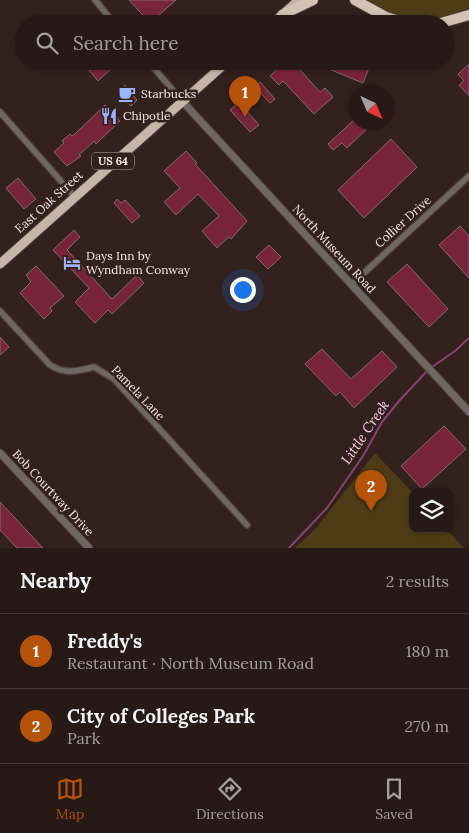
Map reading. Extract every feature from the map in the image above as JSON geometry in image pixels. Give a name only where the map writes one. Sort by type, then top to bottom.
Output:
[{"type":"highway","points":[[282,15],[292,0]]},
{"type":"highway","points":[[282,15],[299,0]]},
{"type":"highway","points":[[282,15],[314,0]]},
{"type":"highway","points":[[354,0],[382,15]]},
{"type":"highway","points":[[454,19],[469,15]]},
{"type":"highway","name":"East Oak Street","points":[[0,264],[74,196],[218,70]]},
{"type":"street","points":[[95,0],[108,15]]},
{"type":"street","points":[[156,70],[182,101]]},
{"type":"street","name":"North Museum Road","points":[[182,101],[469,412]]},
{"type":"street","points":[[0,112],[74,196]]},
{"type":"street","name":"Collier Drive","points":[[352,284],[469,176]]},
{"type":"street","name":"Pamela Lane","points":[[0,311],[50,365],[60,371],[68,373],[94,367],[114,379],[247,525]]},
{"type":"street","name":"Bob Courtway Drive","points":[[0,453],[89,548]]},
{"type":"shaded area","points":[[365,0],[469,0],[469,10],[451,15],[399,15],[378,8]]},
{"type":"shaded area","points":[[375,453],[409,489],[409,533],[450,533],[464,548],[295,548],[316,528]]},
{"type":"building","points":[[129,0],[176,0],[159,15],[143,15]]},
{"type":"building","points":[[469,64],[469,96],[459,85],[464,81],[458,74]]},
{"type":"building","points":[[89,70],[110,70],[98,81]]},
{"type":"building","points":[[277,70],[300,70],[320,92],[325,88],[333,97],[314,114],[283,81],[279,85],[270,76]]},
{"type":"building","points":[[331,70],[368,70],[363,83]]},
{"type":"building","points":[[260,82],[275,99],[270,103],[255,87]]},
{"type":"building","name":"Starbucks","points":[[125,85],[137,100],[131,106],[118,92]]},
{"type":"building","points":[[239,102],[259,125],[250,132],[230,110]]},
{"type":"building","points":[[105,105],[120,121],[96,144],[94,141],[79,155],[81,156],[67,166],[54,152],[64,143],[62,141],[70,134],[72,136],[76,133]]},
{"type":"building","points":[[349,124],[349,130],[366,130],[347,148],[342,143],[333,150],[328,144]]},
{"type":"building","points":[[391,139],[417,167],[364,218],[338,190]]},
{"type":"building","points":[[186,151],[197,163],[195,164],[247,221],[231,239],[229,237],[217,248],[202,231],[219,216],[198,194],[176,215],[164,202],[180,188],[164,171]]},
{"type":"building","points":[[18,178],[36,199],[24,209],[6,188]]},
{"type":"building","points":[[117,199],[121,203],[125,200],[140,216],[132,223],[114,203]]},
{"type":"building","points":[[460,226],[469,236],[469,278],[439,245]]},
{"type":"building","name":"Days Inn by Wyndham Conway","points":[[74,230],[80,237],[67,250],[112,299],[137,275],[144,283],[112,314],[108,310],[95,323],[75,302],[89,288],[53,250]]},
{"type":"building","points":[[269,245],[281,257],[268,269],[256,257]]},
{"type":"building","points":[[407,264],[448,309],[429,327],[387,282]]},
{"type":"building","points":[[36,266],[64,296],[50,308],[52,311],[44,319],[20,293],[31,282],[26,275]]},
{"type":"building","points":[[0,337],[9,347],[0,355]]},
{"type":"building","points":[[322,349],[351,379],[382,351],[397,367],[354,408],[340,392],[336,396],[305,364]]},
{"type":"building","points":[[444,426],[466,449],[423,488],[401,466]]},
{"type":"building","points":[[0,502],[43,548],[17,548],[0,530]]},
{"type":"waterway","name":"Little Creek","points":[[432,367],[455,351],[469,338]]},
{"type":"waterway","name":"Little Creek","points":[[289,548],[327,508],[363,456],[382,422],[428,370]]},
{"type":"place","name":"Starbucks","points":[[127,94]]},
{"type":"place","name":"Chipotle","points":[[109,116]]},
{"type":"place","name":"Freddy's","points":[[245,117]]},
{"type":"place","name":"Days Inn by Wyndham Conway","points":[[72,263]]},
{"type":"place","name":"City of Colleges Park","points":[[371,511]]}]
